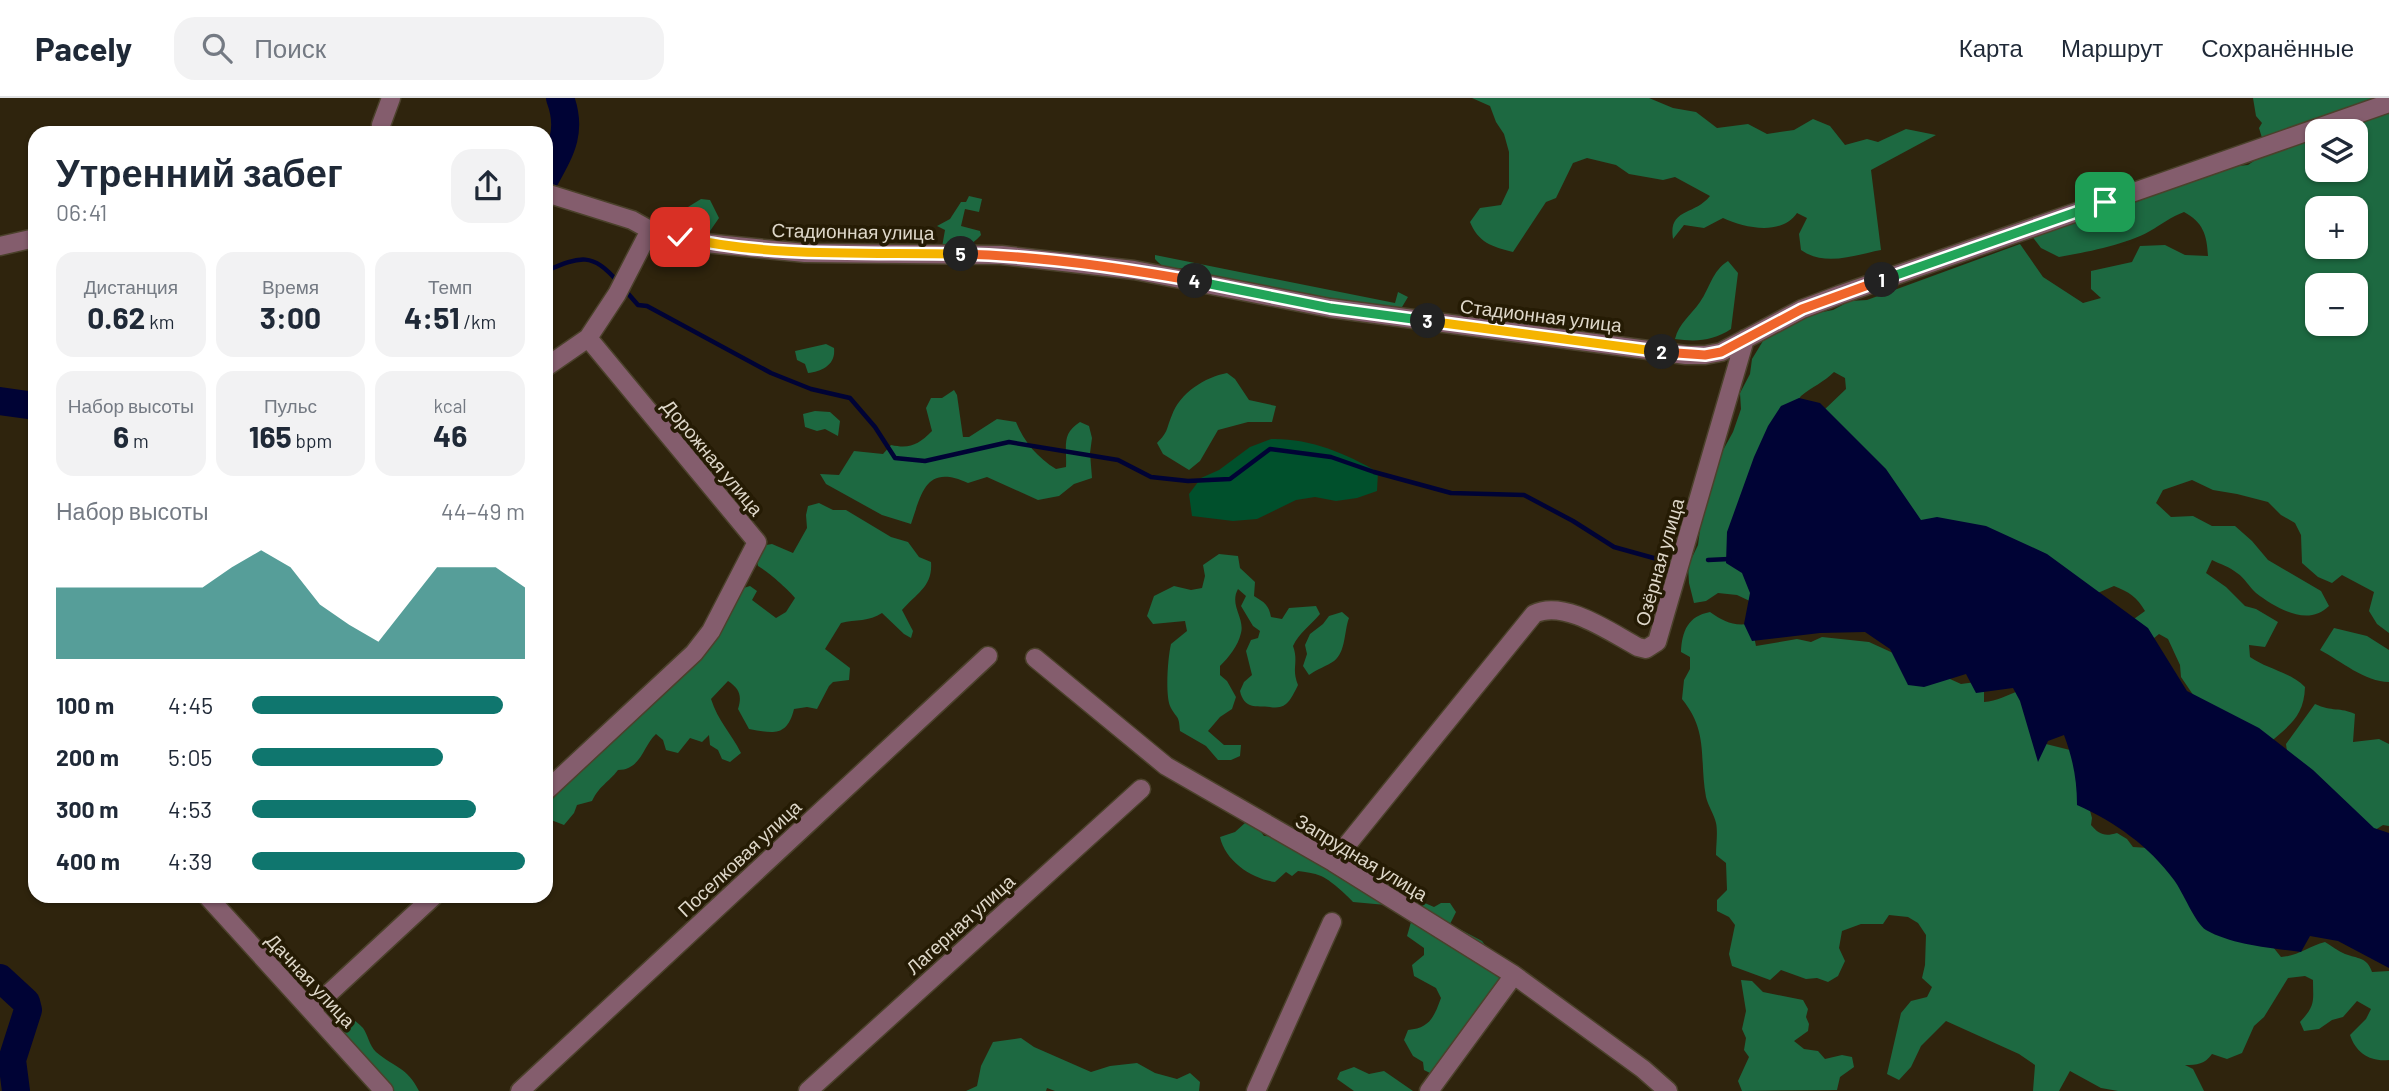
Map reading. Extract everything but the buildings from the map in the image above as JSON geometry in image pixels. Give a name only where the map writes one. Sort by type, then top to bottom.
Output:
[{"type":"street","points":[[381,126],[391,98]]},
{"type":"street","name":"Стадионная улица","points":[[553,195],[632,219],[649,230],[705,243],[833,254],[1000,255],[1134,270],[1330,308],[1686,355],[1705,355],[1721,352],[1802,309],[1839,295],[2389,103]]},
{"type":"street","points":[[553,362],[588,338],[617,295],[649,230]]},
{"type":"street","points":[[0,246],[28,240]]},
{"type":"street","name":"Дорожная улица","points":[[553,784],[694,653],[711,631],[757,542],[588,338]]},
{"type":"street","name":"Озёрная улица","points":[[1333,862],[1534,614],[1551,608],[1562,610],[1588,620],[1638,647],[1646,649],[1657,642],[1745,339]]},
{"type":"street","name":"Поселковая улица","points":[[520,1091],[988,656]]},
{"type":"street","name":"Запрудная улица","points":[[1035,658],[1166,766],[1333,862],[1514,975],[1643,1069],[1668,1091]]},
{"type":"street","name":"Лагерная улица","points":[[807,1091],[1141,789]]},
{"type":"street","name":"Дачная улица","points":[[213,903],[384,1091]]},
{"type":"street","points":[[311,1010],[427,903]]},
{"type":"street","points":[[1256,1091],[1332,922]]},
{"type":"street","points":[[1429,1091],[1514,975]]},
{"type":"green space","points":[[1472,98],[1649,98],[1673,108],[1696,112],[1717,128],[1748,124],[1767,134],[1794,130],[1813,119],[1830,126],[1845,145],[1867,139],[1878,142],[1906,129],[1936,135],[1871,170],[1881,250],[1830,259],[1810,255],[1801,250],[1799,234],[1807,218],[1797,213],[1782,225],[1772,227],[1752,227],[1723,218],[1704,228],[1684,225],[1673,239],[1672,229],[1678,217],[1710,196],[1675,177],[1663,180],[1629,174],[1616,165],[1587,158],[1573,163],[1556,198],[1546,202],[1513,252],[1487,243],[1477,234],[1470,222],[1480,208],[1501,205],[1509,188],[1509,152],[1504,134],[1490,106]]},
{"type":"green space","points":[[2253,98],[2388,98],[2327,119],[2305,119],[2305,127],[2263,141],[2259,128],[2262,123],[2256,116]]},
{"type":"green space","points":[[2389,109],[2389,633],[2377,624],[2369,611],[2374,592],[2342,575],[2332,583],[2318,577],[2302,563],[2301,535],[2295,523],[2281,515],[2268,502],[2213,490],[2192,480],[2163,490],[2156,503],[2171,517],[2193,516],[2212,526],[2235,526],[2268,560],[2321,591],[2329,606],[2312,615],[2292,613],[2264,599],[2240,575],[2225,566],[2212,560],[2206,573],[2226,587],[2245,606],[2278,622],[2265,647],[2249,645],[2250,657],[2305,687],[2299,713],[2269,743],[2202,708],[2181,677],[2180,665],[2168,639],[2159,634],[2148,643],[2127,624],[2145,611],[2128,593],[2114,586],[2093,595],[1933,535],[1823,411],[1846,389],[1845,378],[1834,372],[1801,396],[1785,420],[1754,603],[1737,595],[1718,593],[1706,601],[1694,603],[1688,566],[1698,545],[1716,463],[1733,432],[1741,409],[1740,393],[1750,374],[1752,359],[1763,341],[1806,315],[1833,310],[1850,301],[1867,300],[2020,244],[2043,277],[2083,303],[2101,298],[2091,289],[2091,271],[2132,262],[2140,246],[2165,245],[2185,255],[2208,256],[2207,242],[2200,225],[2184,212],[2150,231],[2118,244],[2059,257],[2041,248],[2031,235],[2184,177],[2207,176],[2228,167],[2248,165],[2270,150],[2305,137],[2305,182],[2368,182],[2368,119],[2357,119]]},
{"type":"green space","points":[[969,196],[982,199],[979,212],[965,209],[961,226],[980,231],[981,235],[964,247],[952,248],[930,247],[927,244],[942,247],[945,230],[937,226],[950,219],[961,202],[966,202]]},
{"type":"green space","points":[[701,199],[710,200],[719,218],[710,231],[700,233],[693,228],[688,207]]},
{"type":"green space","points":[[1155,255],[1395,303],[1398,292],[1408,297],[1402,307],[1391,309],[1356,306],[1342,301],[1323,300],[1312,294],[1283,293],[1275,288],[1266,289],[1166,267],[1155,259]]},
{"type":"green space","points":[[1728,261],[1738,273],[1731,329],[1704,340],[1675,339],[1679,328],[1700,302],[1715,275]]},
{"type":"green space","points":[[826,344],[834,348],[833,359],[823,369],[808,373],[805,364],[797,360],[795,351]]},
{"type":"green space","points":[[1227,373],[1235,379],[1249,400],[1276,406],[1272,422],[1248,422],[1218,430],[1200,461],[1189,470],[1163,454],[1157,443],[1165,433],[1176,407],[1187,393],[1210,378]]},
{"type":"green space","points":[[954,390],[963,437],[969,437],[997,419],[1016,422],[1032,449],[1056,469],[1066,467],[1066,441],[1070,431],[1080,422],[1089,426],[1092,438],[1092,478],[1074,484],[1059,496],[1038,500],[987,477],[968,483],[954,478],[934,479],[923,492],[911,524],[882,515],[826,484],[820,474],[839,475],[854,451],[883,454],[891,445],[909,446],[922,440],[932,431],[926,408],[931,398],[942,398]]},
{"type":"green space","points":[[815,411],[830,412],[840,421],[838,436],[825,429],[817,431],[805,427],[803,414]]},
{"type":"green space","points":[[1271,439],[1313,444],[1353,459],[1378,472],[1377,491],[1336,501],[1315,497],[1296,500],[1257,519],[1233,521],[1192,516],[1189,494],[1201,478],[1219,470],[1250,447]]},
{"type":"green space","points":[[819,503],[833,510],[846,510],[891,537],[908,542],[919,557],[931,562],[927,583],[902,610],[913,631],[911,638],[882,613],[867,619],[841,623],[825,649],[850,668],[849,680],[833,682],[817,709],[794,709],[787,725],[778,731],[749,729],[738,709],[739,693],[728,681],[711,699],[741,753],[730,762],[722,759],[718,750],[710,745],[709,735],[702,742],[690,738],[678,753],[666,750],[663,740],[656,734],[637,762],[626,769],[618,770],[592,801],[577,805],[564,825],[553,821],[553,790],[645,705],[656,702],[737,590],[750,586],[757,591],[752,600],[776,618],[786,612],[795,598],[758,566],[756,558],[761,546],[772,544],[793,553],[807,528],[808,506]]},
{"type":"green space","points":[[1219,554],[1238,556],[1240,568],[1255,582],[1254,596],[1266,604],[1271,617],[1282,619],[1289,608],[1316,606],[1320,614],[1293,646],[1298,685],[1290,700],[1278,707],[1251,705],[1244,701],[1240,691],[1244,682],[1252,675],[1246,651],[1251,640],[1258,638],[1260,631],[1253,626],[1241,606],[1246,596],[1238,589],[1235,601],[1241,633],[1233,651],[1220,666],[1220,675],[1227,681],[1236,697],[1232,709],[1220,717],[1208,731],[1224,745],[1241,745],[1240,756],[1231,760],[1218,760],[1206,746],[1180,731],[1178,719],[1168,700],[1171,644],[1187,631],[1185,621],[1153,624],[1147,616],[1154,596],[1174,586],[1191,590],[1202,588],[1205,576],[1203,565]]},
{"type":"green space","points":[[1342,612],[1349,618],[1341,652],[1334,661],[1309,675],[1303,666],[1307,654],[1305,645],[1310,634],[1329,616]]},
{"type":"green space","points":[[1710,612],[1728,622],[1748,624],[1752,627],[1756,646],[1797,639],[1811,642],[1822,637],[1869,642],[1961,684],[1976,682],[1984,688],[1984,702],[2019,691],[2042,743],[2074,751],[2092,818],[2091,825],[2097,831],[2105,835],[2117,833],[2133,847],[2149,848],[2269,942],[2281,957],[2325,942],[2342,953],[2362,959],[2372,972],[2389,971],[2389,1060],[2370,1058],[2356,1047],[2350,1035],[2366,1019],[2371,1009],[2357,1001],[2343,1017],[2332,1020],[2319,1029],[2304,1031],[2300,1022],[2311,1007],[2313,993],[2313,980],[2305,976],[2288,978],[2264,1017],[2254,1026],[2242,1053],[2227,1059],[2212,1054],[2200,1063],[2185,1065],[2193,1069],[2204,1091],[2118,1091],[2101,1088],[2070,1071],[2059,1091],[2033,1091],[2035,1065],[2019,1054],[1946,1021],[1921,1046],[1911,1067],[1899,1080],[1887,1074],[1901,1013],[1911,1001],[1927,997],[1932,987],[1922,978],[1926,935],[1918,923],[1908,917],[1889,915],[1883,924],[1861,924],[1842,931],[1839,948],[1845,961],[1838,976],[1828,982],[1817,978],[1806,979],[1781,970],[1770,980],[1732,966],[1729,954],[1735,925],[1729,917],[1717,911],[1717,900],[1727,890],[1726,863],[1716,855],[1717,827],[1706,797],[1700,734],[1682,699],[1684,680],[1690,669],[1690,657],[1681,652],[1683,637],[1691,621]]},
{"type":"green space","points":[[2334,628],[2367,636],[2389,650],[2389,682],[2362,675],[2320,650]]},
{"type":"green space","points":[[2315,704],[2355,714],[2353,742],[2379,739],[2389,744],[2389,826],[2383,825],[2372,832],[2288,759],[2286,744]]},
{"type":"green space","points":[[1245,823],[1255,824],[1264,836],[1279,837],[1374,889],[1395,890],[1434,907],[1441,903],[1450,903],[1456,912],[1450,924],[1482,941],[1491,953],[1515,964],[1514,975],[1438,1068],[1430,1073],[1424,1070],[1423,1062],[1413,1056],[1404,1040],[1408,1030],[1421,1027],[1430,1020],[1441,998],[1436,988],[1414,976],[1412,965],[1424,955],[1424,948],[1407,936],[1411,922],[1386,905],[1353,902],[1333,884],[1315,874],[1298,871],[1292,876],[1286,872],[1275,882],[1249,873],[1227,854],[1220,837],[1235,832]]},
{"type":"green space","points":[[1741,980],[1752,981],[1763,992],[1803,1000],[1808,1009],[1808,1031],[1794,1041],[1804,1049],[1818,1051],[1825,1059],[1842,1055],[1852,1057],[1854,1067],[1840,1077],[1837,1090],[1742,1091],[1738,1081],[1749,1057],[1744,1050],[1746,1038],[1742,1029],[1746,1011]]},
{"type":"green space","points":[[330,1011],[343,1014],[360,1025],[376,1052],[405,1072],[419,1091],[393,1091],[325,1017]]},
{"type":"green space","points":[[1021,1038],[1034,1047],[1091,1072],[1110,1066],[1137,1063],[1155,1073],[1177,1079],[1190,1073],[1200,1082],[1199,1091],[1055,1091],[1047,1088],[1046,1091],[966,1091],[977,1086],[981,1066],[993,1042]]},
{"type":"green space","points":[[1354,1067],[1369,1074],[1384,1071],[1413,1091],[1354,1091],[1337,1079],[1340,1072]]},
{"type":"shaded area","points":[[1799,398],[1820,403],[1886,469],[1921,520],[1937,517],[1986,526],[2047,554],[2148,628],[2187,691],[2259,728],[2313,770],[2374,828],[2389,833],[2389,968],[2338,941],[2310,936],[2301,952],[2240,942],[2206,930],[2174,880],[2154,856],[2118,827],[2077,805],[2074,770],[2064,735],[2048,741],[2038,762],[2020,701],[2013,688],[1976,693],[1966,674],[1924,687],[1908,685],[1890,649],[1865,632],[1820,633],[1752,641],[1744,624],[1750,593],[1742,573],[1726,563],[1727,532],[1768,426],[1781,406]]},
{"type":"waterway","points":[[553,164],[564,139],[564,109],[560,98]]},
{"type":"waterway","points":[[553,268],[577,260],[593,261],[618,282]]},
{"type":"waterway","points":[[624,289],[638,305],[647,306],[771,373],[811,389],[850,398],[875,427],[895,458],[925,461],[1009,442],[1118,460],[1151,477],[1188,481],[1230,479],[1270,449],[1331,457],[1451,493],[1524,495],[1614,547],[1668,562]]},
{"type":"waterway","points":[[0,401],[28,405]]},
{"type":"waterway","points":[[1708,560],[1729,559]]},
{"type":"waterway","points":[[0,978],[26,1002],[28,1010],[12,1060],[16,1091]]},
{"type":"route","points":[[680,237],[741,248],[805,253],[1000,255],[1134,270],[1330,308],[1686,355],[1705,355],[1734,346],[1802,309],[2105,202]]}]
